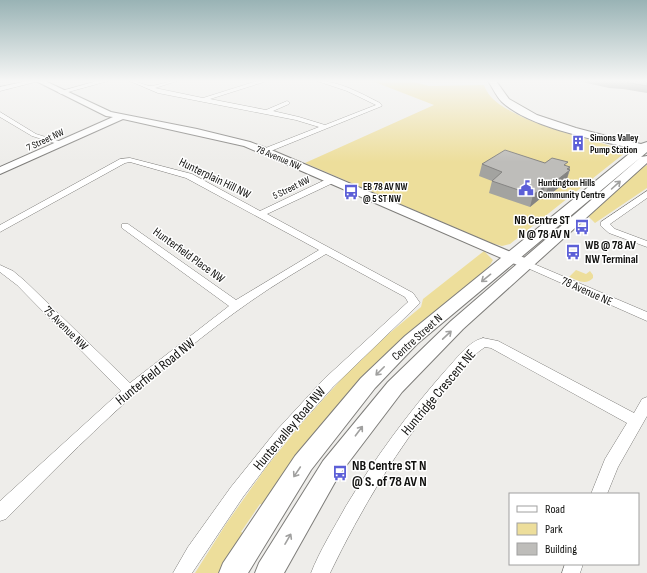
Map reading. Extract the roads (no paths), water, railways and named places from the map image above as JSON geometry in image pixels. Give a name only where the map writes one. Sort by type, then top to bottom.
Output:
[{"type":"main road","points":[[516,108],[557,125],[610,139],[626,147],[644,152]]},
{"type":"main road","points":[[529,108],[536,112],[644,152]]},
{"type":"main road","name":"Centre Street N","points":[[268,573],[331,468],[395,387],[519,261],[644,152]]},
{"type":"main road","name":"Centre Street N","points":[[233,573],[303,463],[368,383],[411,340],[519,261],[644,152]]},
{"type":"street","name":"78 Avenue NW","points":[[94,108],[121,117],[197,132],[247,144],[519,261]]},
{"type":"street","points":[[244,108],[297,118],[325,127]]},
{"type":"street","points":[[267,112],[276,108]]},
{"type":"street","points":[[266,151],[375,108]]},
{"type":"street","points":[[0,114],[34,135],[61,143]]},
{"type":"street","name":"7 Street NW","points":[[0,171],[121,117]]},
{"type":"street","name":"Hunterplain Hill NW","points":[[0,229],[117,164],[130,160],[189,176],[409,295],[413,300]]},
{"type":"street","name":"5 Street NW","points":[[260,214],[332,180]]},
{"type":"street","points":[[647,194],[604,224],[612,231],[647,244]]},
{"type":"street","name":"Hunterfield Place NW","points":[[125,226],[237,306]]},
{"type":"street","name":"Hunterfield Road NW","points":[[0,513],[63,450],[129,391],[237,306],[326,250]]},
{"type":"street","name":"78 Avenue NE","points":[[519,261],[647,317]]},
{"type":"street","name":"75 Avenue NW","points":[[0,268],[9,272],[21,283],[129,391]]},
{"type":"street","name":"Huntervalley Road NW","points":[[182,573],[251,473],[306,405],[340,369],[408,309],[414,303],[413,300]]},
{"type":"street","name":"Huntridge Crescent NE","points":[[320,573],[366,488],[394,445],[424,404],[461,362],[483,342],[494,344],[636,421]]},
{"type":"street","points":[[599,493],[611,464],[647,403]]},
{"type":"place","name":"Simons Valley Pump Station","points":[[578,143]]},
{"type":"place","name":"Huntington Hills Community Centre","points":[[526,188]]},
{"type":"place","name":"EB 78 AV NW @ 5 ST NW","points":[[351,192]]},
{"type":"place","name":"NB Centre ST N @ 78 AV N","points":[[582,227]]},
{"type":"place","name":"WB @ 78 AV NW Terminal","points":[[573,252]]},
{"type":"place","name":"NB Centre ST N @ S. of 78 AV N","points":[[340,473]]}]
